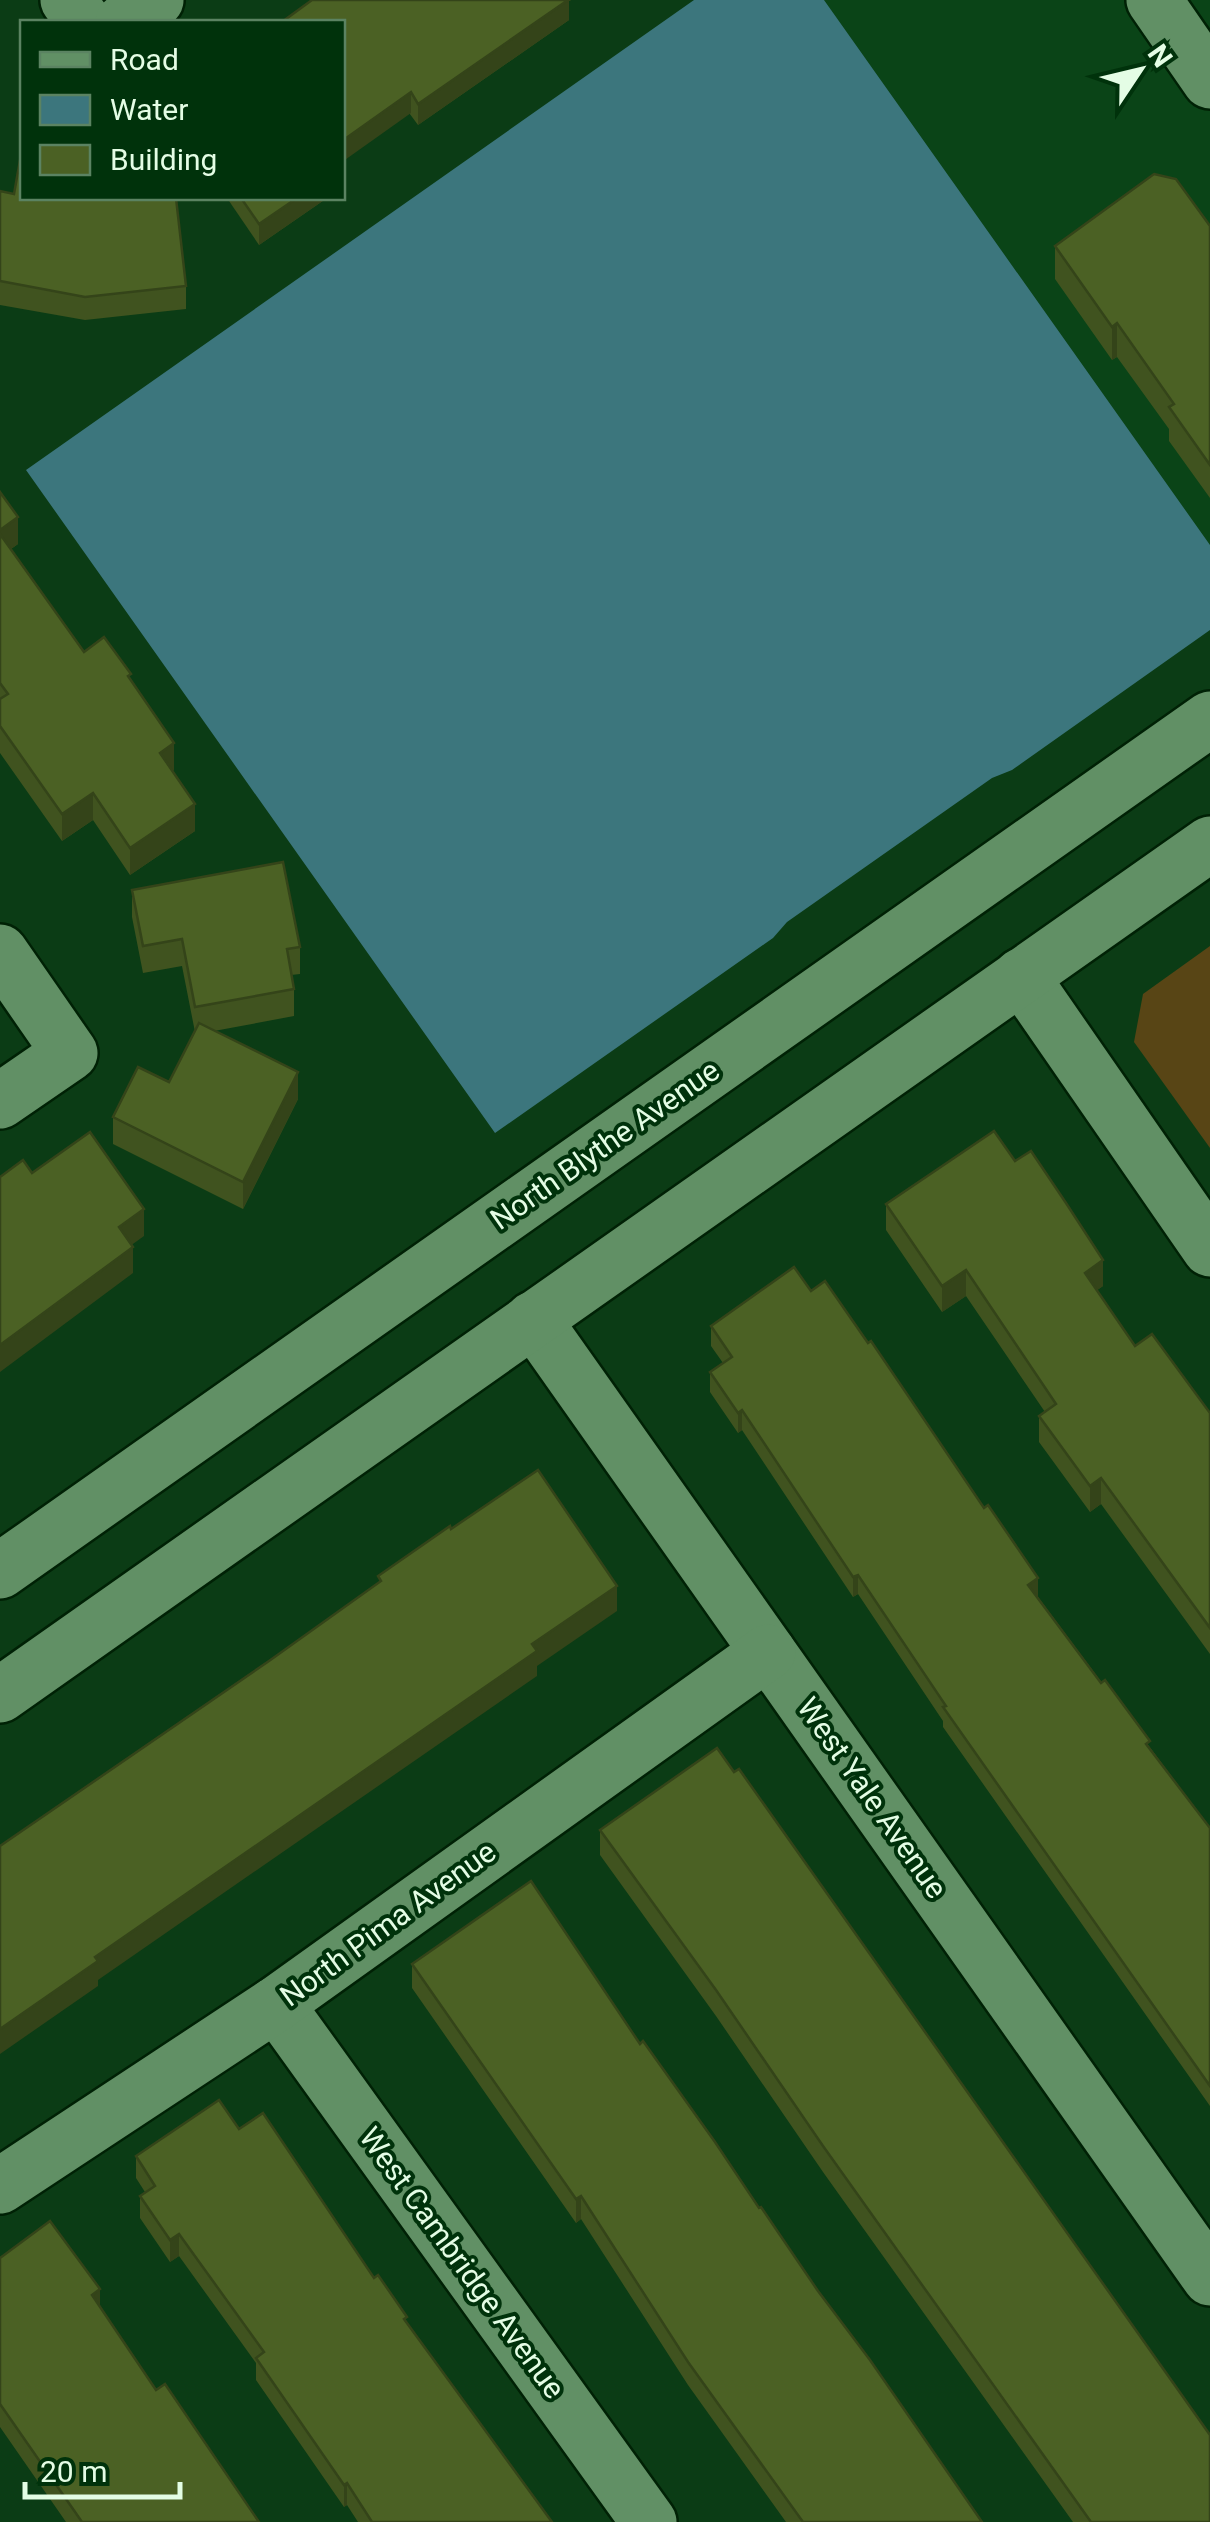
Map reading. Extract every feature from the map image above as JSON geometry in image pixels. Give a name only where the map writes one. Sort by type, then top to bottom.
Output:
[{"type":"street","points":[[126,20],[156,0]]},
{"type":"street","points":[[1154,0],[1210,81]]},
{"type":"street","name":"North Blythe Avenue","points":[[0,1572],[1210,720]]},
{"type":"street","points":[[0,1695],[1210,844]]},
{"type":"street","points":[[0,952],[70,1053],[0,1101]]},
{"type":"street","points":[[1021,976],[1210,1248]]},
{"type":"street","name":"West Yale Avenue","points":[[533,1319],[1210,2278]]},
{"type":"street","name":"North Pima Avenue","points":[[0,2186],[276,2004],[768,1652]]},
{"type":"street","name":"West Cambridge Avenue","points":[[276,2004],[649,2522]]},
{"type":"shaded area","points":[[824,0],[1210,0],[1210,545]]},
{"type":"shaded area","points":[[1210,946],[1210,1148],[1134,1042],[1143,994]]},
{"type":"water","points":[[694,0],[824,0],[1210,545],[1210,630],[787,922],[773,938],[495,1133],[26,470]]},
{"type":"building","points":[[312,0],[568,0],[418,104],[411,92],[345,139],[345,20],[286,19]]},
{"type":"building","points":[[20,160],[20,200],[176,200],[186,286],[85,297],[0,281],[0,191],[14,194]]},
{"type":"building","points":[[1154,174],[1176,179],[1210,226],[1210,465],[1169,407],[1174,404],[1117,323],[1112,327],[1055,246]]},
{"type":"building","points":[[242,200],[294,200],[259,224]]},
{"type":"building","points":[[0,492],[18,517],[0,530]]},
{"type":"building","points":[[0,534],[84,652],[104,637],[174,743],[160,753],[195,804],[130,848],[93,793],[62,814],[0,726],[0,699],[8,694],[0,683]]},
{"type":"building","points":[[283,862],[300,947],[287,949],[294,989],[195,1007],[182,939],[143,946],[132,890]]},
{"type":"building","points":[[199,1023],[298,1072],[243,1182],[113,1117],[138,1067],[169,1082]]},
{"type":"building","points":[[994,1131],[1015,1161],[1031,1151],[1066,1203],[1103,1260],[1085,1273],[1135,1346],[1152,1334],[1210,1413],[1210,1628],[1101,1478],[1090,1486],[1039,1416],[1056,1404],[966,1270],[942,1286],[886,1204]]},
{"type":"building","points":[[90,1132],[144,1209],[119,1227],[133,1247],[0,1345],[0,1177],[23,1160],[32,1173]]},
{"type":"building","points":[[794,1267],[811,1291],[825,1281],[868,1343],[871,1341],[984,1508],[988,1505],[1038,1578],[1028,1585],[1101,1683],[1105,1680],[1150,1741],[1146,1744],[1210,1828],[1210,2086],[943,1707],[946,1706],[858,1575],[853,1577],[742,1410],[738,1413],[710,1372],[732,1357],[711,1326]]},
{"type":"building","points":[[538,1470],[617,1586],[532,1644],[537,1651],[95,1957],[98,1961],[0,2029],[0,1846],[381,1581],[378,1576]]},
{"type":"building","points":[[717,1748],[734,1772],[739,1769],[1210,2435],[1210,2522],[1091,2522],[600,1830]]},
{"type":"building","points":[[531,1881],[640,2044],[643,2041],[982,2522],[803,2522],[688,2362],[581,2196],[576,2199],[412,1964]]},
{"type":"building","points":[[219,2100],[239,2129],[263,2113],[374,2278],[378,2275],[407,2317],[404,2319],[552,2522],[372,2522],[256,2358],[264,2352],[179,2234],[170,2240],[140,2196],[155,2186],[136,2156]]},
{"type":"building","points":[[50,2221],[100,2289],[92,2295],[156,2390],[165,2384],[259,2522],[82,2522],[0,2404],[0,2258]]}]
